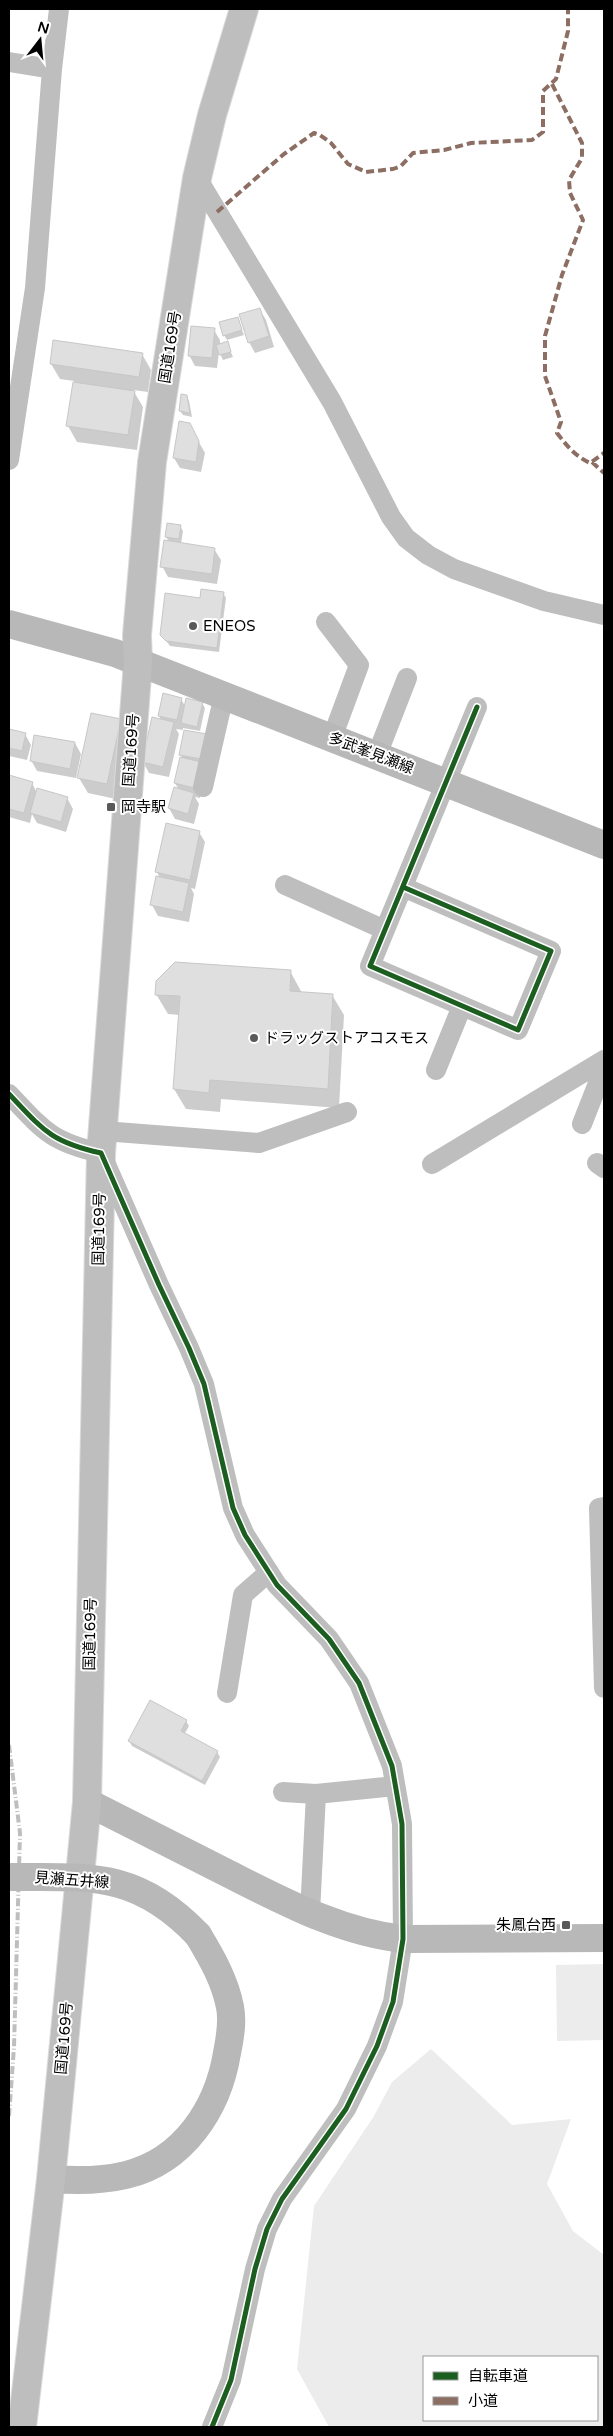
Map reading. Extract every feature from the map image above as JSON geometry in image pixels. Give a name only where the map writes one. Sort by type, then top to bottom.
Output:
[{"type":"highway","name":"国道169号","points":[[22,2427],[51,2179],[86,1802],[102,1142],[138,662],[137,635],[152,462],[197,178],[212,115],[244,9]]},
{"type":"main road","name":"多武峯見瀬線","points":[[9,624],[115,653],[604,845]]},
{"type":"main road","points":[[86,1802],[310,1913],[349,1928],[379,1936],[402,1939],[604,1938]]},
{"type":"main road","name":"見瀬五井線","points":[[9,1877],[99,1879],[128,1886],[154,1898],[179,1915],[198,1935],[223,1981],[230,2009],[230,2036],[217,2092],[202,2121],[186,2140],[168,2155],[128,2174],[77,2181],[51,2179]]},
{"type":"street","points":[[9,459],[35,288],[52,68],[59,9]]},
{"type":"street","points":[[9,62],[52,68]]},
{"type":"street","points":[[197,178],[332,402],[391,517],[406,538],[428,556],[454,570],[544,601],[604,616]]},
{"type":"street","points":[[326,622],[359,665],[332,738]]},
{"type":"street","points":[[376,755],[407,678]]},
{"type":"street","points":[[203,787],[224,695]]},
{"type":"street","points":[[403,887],[551,951],[518,1030],[370,966],[476,707]]},
{"type":"street","points":[[285,885],[385,930]]},
{"type":"street","points":[[436,1070],[462,1006]]},
{"type":"street","points":[[432,1164],[604,1060]]},
{"type":"street","points":[[582,1124],[604,1068]]},
{"type":"street","points":[[9,1094],[46,1133],[71,1146],[102,1142],[259,1143],[347,1112]]},
{"type":"street","points":[[102,1142],[158,1285],[190,1348],[204,1384],[233,1508],[245,1535],[277,1585],[329,1639],[359,1683],[392,1766],[402,1824],[402,1939],[393,2002],[377,2046],[346,2109],[282,2199],[267,2228],[255,2269],[230,2380],[212,2427]]},
{"type":"street","points":[[604,1508],[599,1508],[604,1688]]},
{"type":"street","points":[[227,1693],[243,1595],[269,1572]]},
{"type":"street","points":[[283,1792],[316,1794],[395,1786]]},
{"type":"street","points":[[310,1913],[316,1794]]},
{"type":"shaded area","points":[[604,1964],[604,2040],[557,2041],[556,1965]]},
{"type":"shaded area","points":[[431,2049],[512,2125],[571,2119],[547,2184],[573,2231],[604,2255],[604,2427],[329,2427],[297,2369],[314,2206],[374,2116],[392,2082]]},
{"type":"building","points":[[260,308],[269,336],[248,343],[239,314]]},
{"type":"building","points":[[238,317],[242,330],[223,336],[219,322]]},
{"type":"building","points":[[191,326],[215,328],[212,358],[188,356]]},
{"type":"building","points":[[53,340],[143,353],[139,377],[50,364]]},
{"type":"building","points":[[228,341],[231,352],[219,355],[216,345]]},
{"type":"building","points":[[73,382],[135,391],[128,435],[66,426]]},
{"type":"building","points":[[181,394],[187,395],[190,413],[179,411]]},
{"type":"building","points":[[179,421],[190,423],[199,441],[196,462],[173,458]]},
{"type":"building","points":[[167,523],[181,525],[179,539],[165,537]]},
{"type":"building","points":[[164,540],[215,548],[212,574],[160,567]]},
{"type":"building","points":[[201,589],[224,592],[217,648],[166,641],[160,635],[165,593],[200,598]]},
{"type":"building","points":[[163,693],[182,698],[177,720],[158,716]]},
{"type":"building","points":[[186,698],[203,702],[197,727],[181,723]]},
{"type":"building","points":[[91,713],[121,719],[107,784],[77,778]]},
{"type":"building","points":[[152,717],[174,722],[163,767],[142,762]]},
{"type":"building","points":[[9,729],[26,733],[22,751],[9,748]]},
{"type":"building","points":[[184,730],[207,734],[201,759],[179,755]]},
{"type":"building","points":[[34,735],[75,742],[70,769],[30,761]]},
{"type":"building","points":[[180,757],[201,762],[194,788],[174,783]]},
{"type":"building","points":[[9,775],[33,782],[24,813],[9,809]]},
{"type":"building","points":[[174,787],[194,793],[188,814],[168,808]]},
{"type":"building","points":[[37,788],[68,797],[61,822],[30,813]]},
{"type":"building","points":[[166,823],[200,831],[190,880],[155,872]]},
{"type":"building","points":[[156,876],[189,883],[183,912],[150,905]]},
{"type":"building","name":"ドラッグストアコスモス","points":[[175,962],[291,970],[290,991],[333,994],[328,1089],[210,1080],[209,1093],[173,1089],[180,996],[155,995],[156,981]]},
{"type":"building","points":[[150,1700],[187,1720],[181,1731],[218,1751],[202,1781],[128,1741]]},
{"type":"railway","points":[[9,1745],[20,1833],[14,2047],[9,2116]]},
{"type":"marked path","points":[[217,212],[284,154],[314,133],[331,143],[348,164],[366,172],[393,169],[401,166],[413,153],[444,150],[471,143],[532,140],[543,132],[543,91],[556,79],[568,31],[568,9]]},
{"type":"marked path","points":[[552,84],[582,143],[582,158],[569,180],[570,193],[583,220],[562,275],[545,336],[545,376],[561,422],[557,433],[572,450],[590,463],[604,453]]},
{"type":"marked path","points":[[592,462],[604,473]]},
{"type":"cycle path","points":[[403,887],[551,951],[518,1030],[370,966],[477,707]]},
{"type":"cycle path","points":[[9,1094],[49,1133],[70,1144],[101,1153],[204,1384],[233,1508],[245,1535],[277,1585],[329,1639],[359,1683],[392,1766],[402,1824],[403,1939],[393,2002],[377,2046],[346,2109],[282,2199],[267,2229],[255,2269],[231,2380],[212,2427]]},
{"type":"place","name":"ENEOS","points":[[193,626]]},
{"type":"place","name":"岡寺駅","points":[[111,807]]},
{"type":"place","name":"ドラッグストアコスモス","points":[[254,1038]]},
{"type":"place","name":"朱鳳台西","points":[[566,1925]]}]
